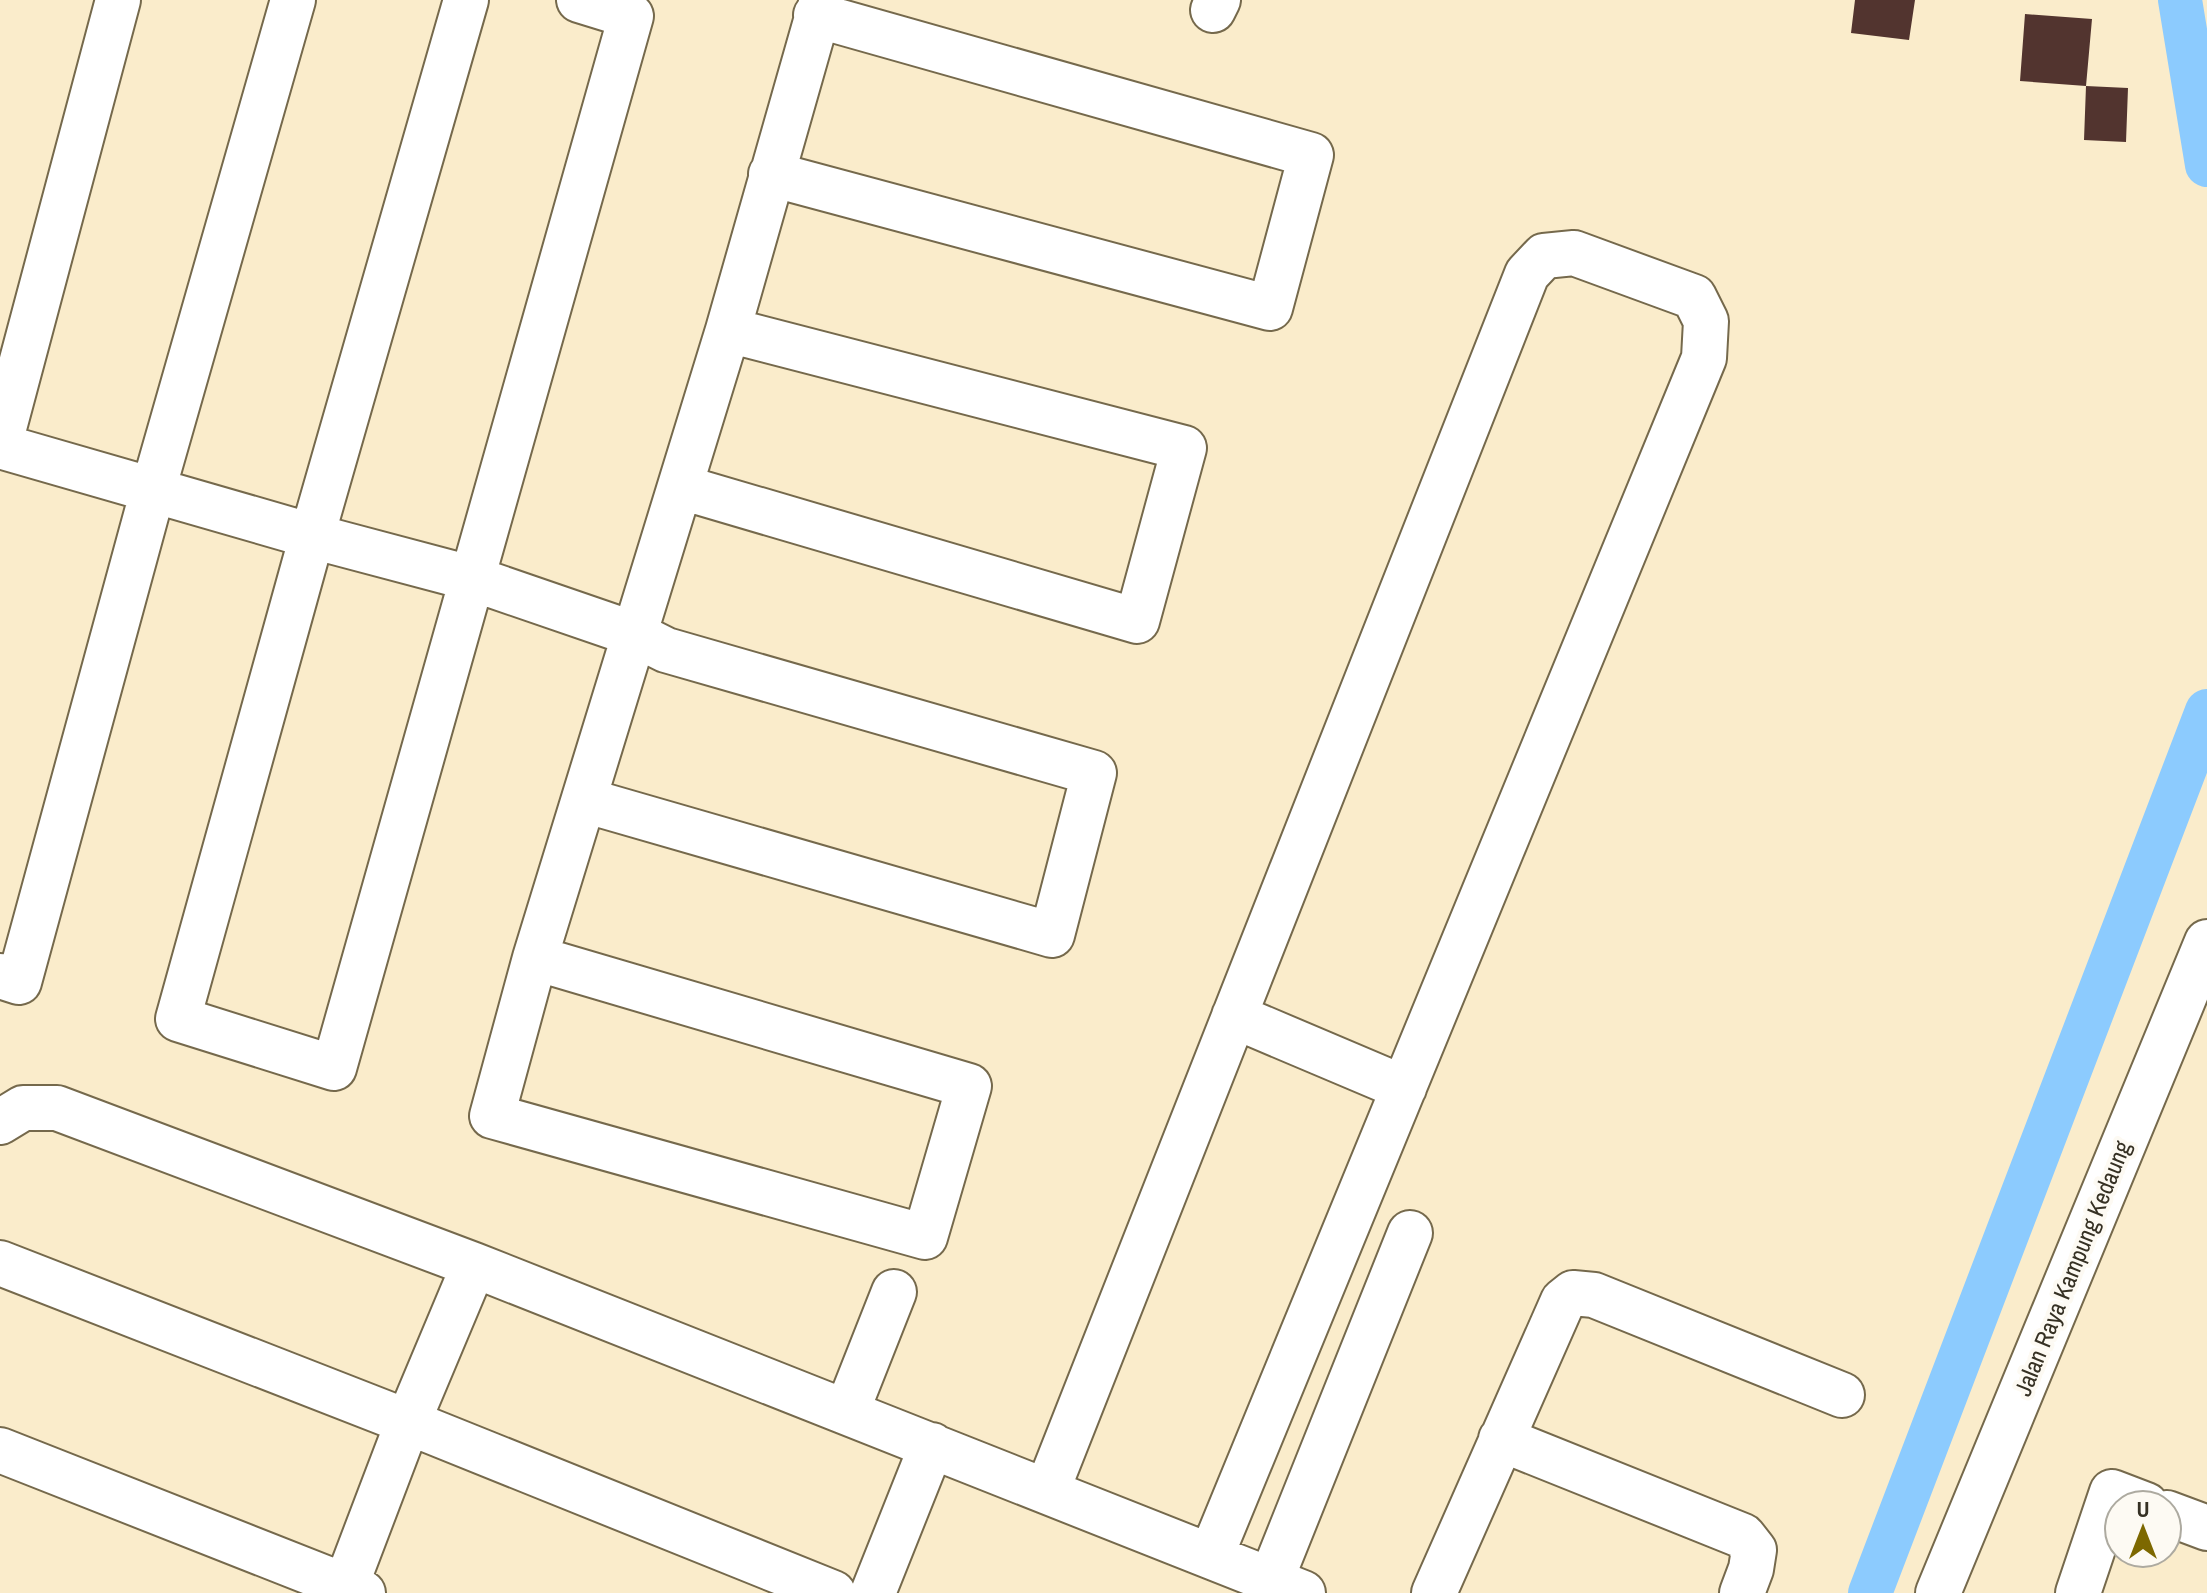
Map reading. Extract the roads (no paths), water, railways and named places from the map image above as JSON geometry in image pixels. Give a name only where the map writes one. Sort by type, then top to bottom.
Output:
[{"type":"street","points":[[118,0],[0,444],[312,536],[474,579],[634,634],[666,650],[1094,773],[1052,935],[584,800]]},
{"type":"street","points":[[0,976],[19,982],[153,490],[293,0]]},
{"type":"street","points":[[466,0],[312,536],[178,1019],[334,1068],[631,16],[579,0]]},
{"type":"street","points":[[535,958],[969,1086],[925,1237],[492,1116],[535,958],[728,330],[771,174],[819,8],[1311,155],[1270,308],[771,174]]},
{"type":"street","points":[[1047,1491],[1527,274],[1544,256],[1574,253],[1694,297],[1706,321],[1704,358],[1211,1556]]},
{"type":"street","points":[[681,487],[1137,621],[1184,448],[728,330]]},
{"type":"street","name":"Jalan Raya Kampung Kedaung","points":[[1938,1593],[2207,942]]},
{"type":"street","points":[[1234,1016],[1404,1088]]},
{"type":"street","points":[[0,1122],[23,1108],[57,1108],[474,1265],[1287,1587],[1410,1233]]},
{"type":"street","points":[[0,1263],[408,1422],[833,1593]]},
{"type":"street","points":[[0,1450],[351,1591],[408,1422],[474,1265]]},
{"type":"street","points":[[847,1411],[894,1292]]},
{"type":"street","points":[[1434,1593],[1563,1301],[1573,1293],[1594,1295],[1842,1395]]},
{"type":"street","points":[[1501,1439],[1743,1536],[1754,1550],[1742,1593]]},
{"type":"street","points":[[873,1593],[932,1445]]},
{"type":"street","points":[[2078,1593],[2103,1519]]},
{"type":"street","points":[[2183,1519],[2207,1528]]},
{"type":"waterway","points":[[2180,0],[2207,165]]},
{"type":"waterway","points":[[1870,1593],[2207,711]]}]
